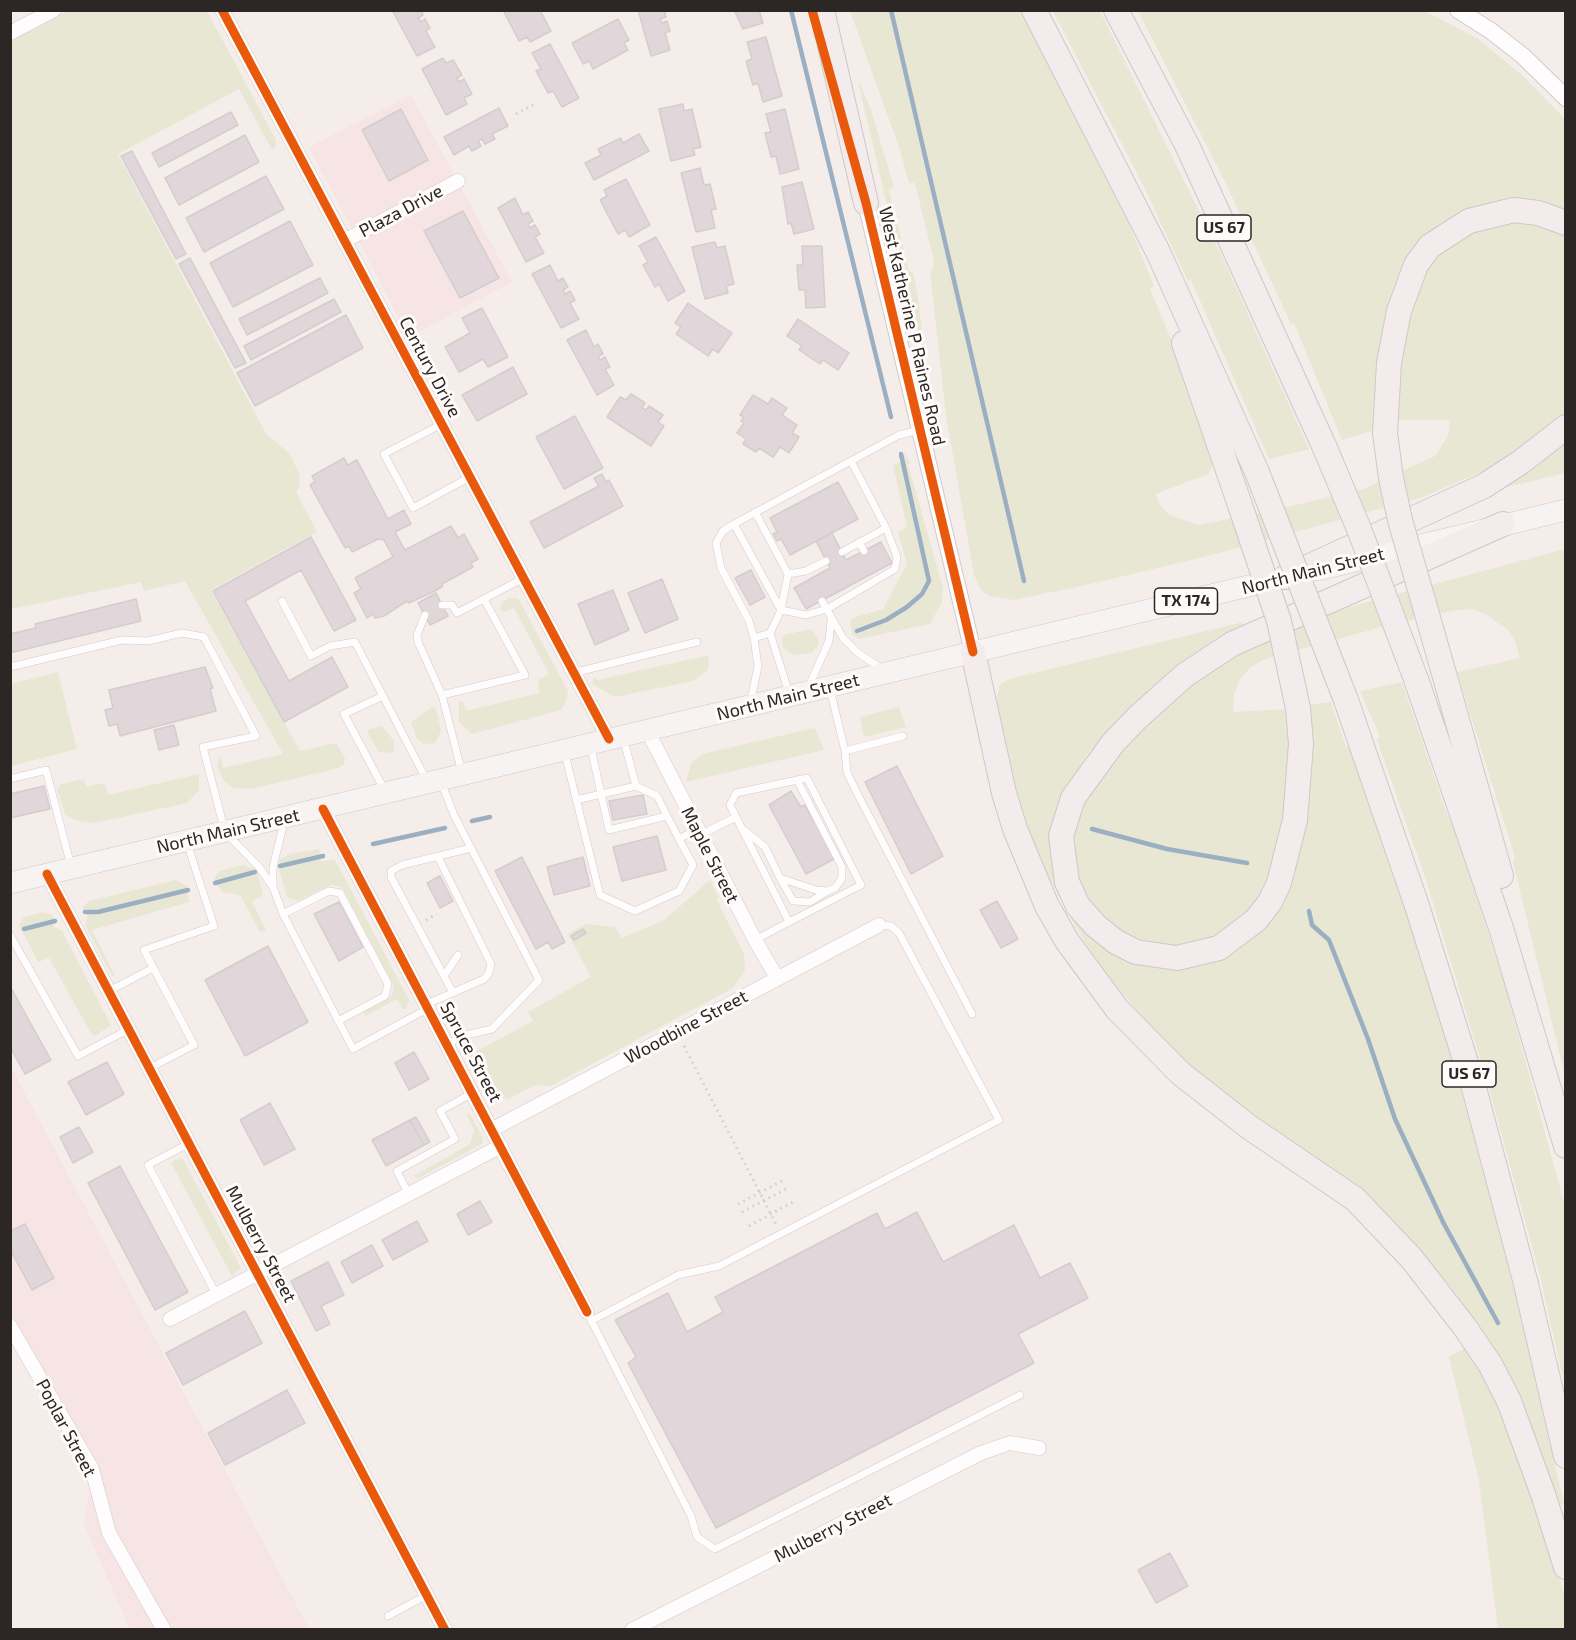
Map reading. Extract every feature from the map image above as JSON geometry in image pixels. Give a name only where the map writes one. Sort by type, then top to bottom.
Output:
[{"type":"highway","points":[[822,10],[866,202]]},
{"type":"highway","name":"US 67","points":[[1034,10],[1159,254],[1257,472],[1346,700],[1413,896],[1474,1088],[1525,1280],[1566,1456]]},
{"type":"highway","name":"US 67","points":[[1116,10],[1186,146],[1325,448],[1359,529],[1416,679],[1477,852],[1531,1022],[1566,1146]]},
{"type":"highway","points":[[1119,172],[1177,323],[1279,621],[1298,708],[1300,744],[1295,820],[1278,883],[1270,902],[1256,920],[1219,948],[1177,958],[1136,952],[1116,942],[1096,926],[1078,906],[1067,882],[1061,836],[1073,798],[1113,743],[1138,717],[1185,675],[1232,644],[1503,524]]},
{"type":"highway","points":[[1531,1022],[1519,948],[1506,894],[1400,520],[1385,433],[1389,363],[1399,311],[1416,265],[1430,246],[1469,220],[1514,210],[1538,213],[1566,223]]},
{"type":"highway","points":[[1286,577],[1484,486],[1566,428]]},
{"type":"highway","points":[[973,652],[1004,793],[1015,829],[1047,906],[1067,941],[1117,1009],[1180,1073],[1249,1127],[1355,1199],[1419,1268],[1464,1326],[1490,1365],[1509,1401],[1543,1494],[1566,1567]]},
{"type":"main road","name":"North Main Street","points":[[10,883],[1566,510]]},
{"type":"street","points":[[10,33],[54,10]]},
{"type":"street","name":"Century Drive","points":[[222,10],[524,578],[607,740]]},
{"type":"street","name":"West Katherine P Raines Road","points":[[812,10],[866,202],[973,652]]},
{"type":"street","points":[[1458,10],[1491,31],[1523,56],[1566,98]]},
{"type":"street","name":"Plaza Drive","points":[[344,241],[458,181]]},
{"type":"street","name":"Maple Street","points":[[647,730],[755,940],[777,978]]},
{"type":"street","name":"Spruce Street","points":[[323,809],[474,1092],[589,1316]]},
{"type":"street","name":"Mulberry Street","points":[[47,874],[445,1629]]},
{"type":"street","name":"Woodbine Street","points":[[493,1129],[879,925]]},
{"type":"street","points":[[170,1319],[501,1146]]},
{"type":"street","name":"Poplar Street","points":[[10,1326],[92,1469],[109,1533],[164,1629]]},
{"type":"street","name":"Mulberry Street","points":[[632,1629],[981,1453],[1010,1443],[1039,1448]]},
{"type":"lane","points":[[442,424],[384,454],[413,508],[470,477]]},
{"type":"lane","points":[[747,707],[754,696],[758,680],[754,638],[749,621],[717,556],[716,543],[723,531],[899,435],[919,430]]},
{"type":"lane","points":[[781,610],[806,615],[827,609],[880,580],[897,566],[897,556],[886,528],[851,461]]},
{"type":"lane","points":[[754,638],[770,633],[781,610],[788,574],[755,512]]},
{"type":"lane","points":[[734,524],[781,610]]},
{"type":"lane","points":[[842,552],[886,528]]},
{"type":"lane","points":[[859,542],[864,551]]},
{"type":"lane","points":[[788,574],[806,571],[826,561]]},
{"type":"lane","points":[[806,571],[811,579]]},
{"type":"lane","points":[[875,572],[880,580]]},
{"type":"lane","points":[[442,605],[452,605],[457,613],[524,578]]},
{"type":"lane","points":[[442,695],[525,675],[484,599]]},
{"type":"lane","points":[[282,601],[311,656],[330,646],[355,642],[383,696],[471,848],[539,980],[492,1029],[462,1036],[448,1044]]},
{"type":"lane","points":[[822,601],[831,621],[858,653],[886,672]]},
{"type":"lane","points":[[425,615],[417,635],[418,642],[442,695],[462,774]]},
{"type":"lane","points":[[798,694],[829,641],[831,621]]},
{"type":"lane","points":[[10,667],[122,640],[148,641],[182,633],[204,637],[256,736],[203,747],[225,832],[259,867],[273,887],[283,914],[353,1049],[452,991],[463,989],[484,979],[489,973],[491,964],[438,857]]},
{"type":"lane","points":[[770,633],[798,694]]},
{"type":"lane","points":[[573,673],[697,642]]},
{"type":"lane","points":[[830,686],[845,751],[847,772],[972,1014]]},
{"type":"lane","points":[[383,696],[345,714],[387,793]]},
{"type":"lane","points":[[845,751],[903,736]]},
{"type":"lane","points":[[564,750],[600,895],[635,911],[679,891],[693,865],[657,796],[636,786],[607,740]]},
{"type":"lane","points":[[607,740],[601,794],[609,830],[667,816]]},
{"type":"lane","points":[[10,779],[46,770],[72,868]]},
{"type":"lane","points":[[755,940],[861,885],[807,778],[736,793],[730,805],[789,922]]},
{"type":"lane","points":[[742,829],[765,847],[793,901],[810,902],[836,887],[842,878],[842,867],[797,780]]},
{"type":"lane","points":[[576,800],[636,786]]},
{"type":"lane","points":[[679,838],[736,817]]},
{"type":"lane","points":[[273,887],[273,867],[285,818]]},
{"type":"lane","points":[[150,1068],[194,1045],[144,950],[214,926],[187,841]]},
{"type":"lane","points":[[452,991],[392,877],[394,869],[471,848]]},
{"type":"lane","points":[[780,878],[828,891]]},
{"type":"lane","points":[[283,914],[329,891],[340,893],[387,984],[385,996],[338,1021]]},
{"type":"lane","points":[[879,925],[891,926],[899,933],[999,1120],[719,1266],[678,1275],[589,1316],[691,1516],[697,1537],[715,1550],[1020,1395]]},
{"type":"lane","points":[[10,934],[78,1056],[129,1029]]},
{"type":"lane","points":[[444,976],[458,955]]},
{"type":"lane","points":[[109,991],[153,968]]},
{"type":"lane","points":[[409,1195],[397,1171],[455,1139],[440,1111],[474,1092]]},
{"type":"lane","points":[[188,1144],[148,1165],[216,1294]]},
{"type":"lane","points":[[388,1616],[427,1595]]},
{"type":"path","points":[[516,114],[537,103]]},
{"type":"path","points":[[684,1046],[777,1226]]},
{"type":"path","points":[[738,1204],[782,1181]]},
{"type":"path","points":[[742,1212],[786,1189]]},
{"type":"path","points":[[749,1226],[793,1202]]},
{"type":"shaded area","points":[[411,95],[512,282],[409,337],[309,147]]},
{"type":"shaded area","points":[[10,1065],[309,1629],[130,1630],[84,1524],[94,1463],[11,1312]]},
{"type":"green space","points":[[67,11],[207,11],[276,140],[275,148],[272,150],[239,89],[118,154],[266,434],[289,453],[299,473],[300,486],[296,492],[317,532],[211,590],[300,751],[336,743],[345,758],[344,764],[339,768],[251,789],[233,788],[224,781],[217,766],[220,756],[223,768],[283,754],[185,581],[144,591],[141,582],[11,609],[11,40]]},
{"type":"green space","points":[[850,11],[1021,11],[1129,225],[1154,286],[1150,289],[1171,339],[1212,461],[1213,466],[1208,474],[1156,494],[1161,507],[1170,515],[1198,525],[1288,507],[1363,489],[1435,456],[1448,436],[1450,420],[1396,420],[1398,370],[1415,288],[1433,258],[1450,242],[1496,221],[1526,221],[1565,235],[1565,414],[1529,444],[1490,468],[1423,497],[1204,557],[1077,587],[1013,600],[989,596],[981,590],[974,575],[946,415],[930,272],[934,266],[932,253],[915,183],[909,183],[899,147]]},
{"type":"green space","points":[[1053,11],[1100,11],[1224,261],[1309,449],[1269,459],[1191,280],[1188,281],[1144,187]]},
{"type":"green space","points":[[1138,11],[1425,11],[1478,39],[1521,74],[1565,119],[1565,213],[1528,200],[1497,201],[1456,214],[1426,236],[1377,429],[1342,440],[1294,323],[1291,324],[1227,186]]},
{"type":"green space","points":[[857,77],[871,110],[894,187],[889,190],[909,271],[913,273],[918,297],[924,348],[922,355]]},
{"type":"green space","points":[[1565,436],[1565,473],[1491,491]]},
{"type":"green space","points":[[904,453],[911,463],[908,464],[943,588],[942,602],[930,624],[859,639],[852,634],[850,621],[855,617],[883,609],[907,564],[898,532],[907,527],[893,465],[901,462]]},
{"type":"green space","points":[[1565,549],[1565,1076],[1513,862],[1515,857],[1457,672],[1520,658],[1515,641],[1508,630],[1485,614],[1472,609],[1452,611],[1381,627],[1263,660],[1250,668],[1240,679],[1234,694],[1233,712],[1289,709],[1291,788],[1263,900],[1224,935],[1174,947],[1158,945],[1124,933],[1095,908],[1079,881],[1074,864],[1073,828],[1085,794],[1164,699],[1268,632],[1297,621]]},
{"type":"green space","points":[[509,598],[518,598],[568,691],[567,699],[561,710],[472,734],[459,722],[459,701],[463,702],[466,711],[540,693],[538,680],[549,674],[514,608],[505,612],[500,610],[502,603]]},
{"type":"green space","points":[[1243,622],[1243,626],[1094,751],[1091,749],[1070,782],[1054,843],[1112,946],[1230,953],[1256,935],[1292,880],[1304,832],[1308,705],[1331,702],[1346,747],[1350,746],[1411,924],[1459,1083],[1507,1259],[1564,1504],[1557,1506],[1473,1318],[1454,1291],[1418,1247],[1377,1206],[1316,1157],[1238,1106],[1161,1040],[1101,967],[1074,924],[1043,866],[1028,828],[1015,786],[996,701],[1000,685],[1009,679]]},
{"type":"green space","points":[[811,629],[819,640],[818,646],[811,653],[794,655],[783,648],[784,635]]},
{"type":"green space","points":[[709,655],[708,670],[693,681],[615,697],[592,684],[594,677],[598,680]]},
{"type":"green space","points":[[58,672],[77,749],[11,766],[11,684]]},
{"type":"green space","points":[[1402,682],[1448,817],[1451,817],[1505,986],[1565,1206],[1565,1387],[1540,1276],[1487,1081],[1425,877],[1377,740],[1380,737],[1360,691]]},
{"type":"green space","points":[[432,707],[436,708],[441,731],[435,743],[424,744],[417,739],[411,722]]},
{"type":"green space","points":[[899,707],[906,727],[864,737],[860,717]]},
{"type":"green space","points":[[382,726],[394,741],[394,753],[379,752],[369,736],[368,730]]},
{"type":"green space","points":[[815,728],[824,750],[686,782],[691,764],[702,754]]},
{"type":"green space","points":[[199,774],[199,790],[187,803],[94,823],[75,820],[65,814],[57,789],[61,784],[84,779],[86,787],[105,783],[108,795]]},
{"type":"green space","points":[[319,849],[321,861],[334,860],[339,867],[409,1000],[406,1009],[403,1009],[397,999],[365,1016],[364,1012],[391,997],[394,987],[342,887],[331,885],[298,901],[287,897],[279,869],[280,860],[289,854]]},
{"type":"green space","points":[[243,865],[255,869],[251,873],[258,874],[263,895],[252,902],[266,930],[260,932],[240,895],[223,892],[214,882],[220,871]]},
{"type":"green space","points":[[176,880],[187,886],[189,902],[92,930],[115,976],[112,976],[85,925],[88,916],[85,912],[83,914],[83,907],[89,901]]},
{"type":"green space","points":[[710,880],[719,898],[716,899],[744,954],[745,970],[733,988],[551,1086],[535,1085],[508,1099],[501,1097],[491,1100],[468,1056],[533,1021],[528,1012],[591,977],[568,934],[586,924],[615,927],[622,938],[664,920]]},
{"type":"green space","points":[[43,912],[52,915],[57,922],[53,922],[54,927],[62,931],[111,1025],[95,1036],[92,1035],[49,958],[38,962],[19,925],[24,917]]},
{"type":"green space","points":[[466,1113],[470,1114],[483,1138],[482,1144],[419,1178],[414,1176],[470,1144],[474,1130]]},
{"type":"green space","points":[[179,1158],[183,1159],[241,1268],[232,1276],[171,1163]]},
{"type":"green space","points":[[1470,1345],[1496,1391],[1548,1531],[1565,1599],[1565,1629],[1498,1629],[1479,1481],[1449,1357]]},
{"type":"building","points":[[392,10],[421,10],[423,15],[418,18],[421,22],[425,19],[430,28],[426,31],[435,47],[417,56]]},
{"type":"building","points":[[503,10],[540,10],[551,31],[530,42],[527,37],[519,41]]},
{"type":"building","points":[[638,10],[664,10],[666,17],[660,19],[662,23],[667,21],[670,31],[665,33],[670,50],[651,56]]},
{"type":"building","points":[[734,10],[759,10],[763,23],[743,29]]},
{"type":"building","points":[[618,19],[629,40],[624,43],[628,50],[593,69],[589,61],[583,64],[572,43]]},
{"type":"building","points":[[766,37],[782,96],[763,102],[758,83],[753,85],[746,61],[752,59],[747,42]]},
{"type":"building","points":[[550,44],[579,98],[562,107],[553,91],[548,93],[536,71],[541,69],[532,53]]},
{"type":"building","points":[[443,58],[446,63],[453,60],[462,75],[457,78],[459,82],[464,79],[472,94],[464,98],[467,104],[446,115],[422,69]]},
{"type":"building","points":[[683,104],[684,111],[692,109],[701,147],[693,149],[695,155],[671,161],[659,109]]},
{"type":"building","points":[[499,108],[508,126],[492,134],[495,139],[485,144],[482,139],[478,141],[481,146],[472,151],[469,146],[454,155],[444,137]]},
{"type":"building","points":[[401,109],[428,160],[389,181],[362,130]]},
{"type":"building","points":[[785,109],[799,169],[780,174],[776,156],[771,157],[765,133],[771,132],[766,114]]},
{"type":"building","points":[[231,112],[238,125],[159,167],[152,153]]},
{"type":"building","points":[[639,134],[649,151],[594,180],[585,163],[601,155],[598,149],[621,138],[623,143]]},
{"type":"building","points":[[245,135],[259,162],[179,205],[165,178]]},
{"type":"building","points":[[132,151],[186,254],[176,259],[121,156]]},
{"type":"building","points":[[700,168],[704,185],[710,184],[716,209],[711,210],[715,228],[696,232],[681,173]]},
{"type":"building","points":[[266,176],[284,209],[204,252],[186,218]]},
{"type":"building","points":[[626,179],[650,225],[629,237],[625,230],[618,234],[600,200],[607,196],[604,190]]},
{"type":"building","points":[[802,182],[814,229],[794,234],[791,223],[788,224],[782,187]]},
{"type":"building","points":[[515,198],[523,215],[528,212],[533,221],[528,224],[530,228],[535,225],[540,234],[535,237],[544,253],[526,262],[498,208]]},
{"type":"building","points":[[463,211],[499,278],[460,298],[424,231]]},
{"type":"building","points":[[290,221],[313,265],[233,307],[210,263]]},
{"type":"building","points":[[656,237],[685,291],[668,301],[659,284],[655,287],[643,265],[648,262],[639,246]]},
{"type":"building","points":[[715,242],[717,248],[725,246],[734,284],[726,286],[728,293],[705,299],[692,247]]},
{"type":"building","points":[[802,246],[822,246],[825,307],[806,308],[805,290],[799,290],[797,265],[803,265]]},
{"type":"building","points":[[190,258],[246,363],[235,368],[179,264]]},
{"type":"building","points":[[550,265],[558,281],[563,278],[568,287],[563,290],[565,294],[570,291],[575,300],[570,303],[579,319],[561,328],[532,274]]},
{"type":"building","points":[[320,278],[328,293],[247,335],[239,319]]},
{"type":"building","points":[[334,299],[341,312],[251,360],[244,346]]},
{"type":"building","points":[[688,303],[732,333],[718,353],[713,349],[708,356],[676,334],[681,327],[675,323]]},
{"type":"building","points":[[482,308],[508,357],[488,367],[483,359],[459,372],[445,347],[470,333],[462,318]]},
{"type":"building","points":[[346,315],[363,348],[255,406],[237,373]]},
{"type":"building","points":[[798,319],[849,353],[838,370],[823,360],[820,364],[799,350],[802,346],[787,336]]},
{"type":"building","points":[[586,330],[594,347],[598,344],[603,354],[598,356],[600,360],[605,357],[610,367],[605,369],[614,385],[597,395],[567,340]]},
{"type":"building","points":[[513,367],[527,394],[477,421],[462,395]]},
{"type":"building","points":[[631,394],[645,403],[642,408],[646,410],[649,406],[663,415],[658,422],[664,426],[651,446],[607,417],[620,397],[626,400]]},
{"type":"building","points":[[753,395],[768,404],[772,398],[787,408],[782,415],[797,425],[792,433],[799,437],[789,453],[780,447],[773,457],[759,448],[756,452],[743,444],[746,439],[737,433],[744,423],[741,421],[744,417],[740,415]]},
{"type":"building","points":[[575,416],[603,468],[564,489],[536,437]]},
{"type":"building","points":[[344,458],[348,465],[357,460],[388,519],[404,510],[411,524],[395,532],[405,550],[451,526],[458,538],[464,534],[478,559],[471,563],[473,567],[442,584],[443,586],[435,591],[409,603],[407,601],[384,616],[375,618],[373,614],[367,618],[354,593],[361,589],[355,578],[393,557],[384,540],[378,539],[352,552],[349,546],[345,548],[310,485],[315,482],[312,476]]},
{"type":"building","points":[[602,474],[606,482],[609,480],[623,506],[544,548],[530,522],[599,486],[594,478]]},
{"type":"building","points":[[838,482],[858,519],[790,555],[781,539],[777,541],[773,534],[777,532],[770,518]]},
{"type":"building","points":[[832,533],[846,560],[881,542],[892,563],[806,609],[794,588],[830,568],[816,541]]},
{"type":"building","points":[[311,537],[356,620],[334,631],[301,570],[245,601],[289,681],[332,657],[348,687],[284,722],[213,591]]},
{"type":"building","points":[[751,570],[765,597],[750,605],[735,578]]},
{"type":"building","points":[[662,579],[678,619],[645,633],[628,593]]},
{"type":"building","points":[[613,590],[629,630],[595,645],[578,604]]},
{"type":"building","points":[[436,593],[448,616],[430,625],[418,603]]},
{"type":"building","points":[[136,599],[141,621],[10,653],[10,634],[36,628],[35,624]]},
{"type":"building","points":[[205,667],[213,688],[210,689],[216,711],[120,736],[117,724],[109,726],[105,710],[113,708],[109,690]]},
{"type":"building","points":[[174,725],[179,745],[159,750],[154,730]]},
{"type":"building","points":[[897,766],[943,856],[911,874],[865,782]]},
{"type":"building","points":[[44,786],[50,809],[10,818],[10,794]]},
{"type":"building","points":[[791,791],[801,807],[805,805],[814,822],[817,821],[836,858],[806,874],[769,805]]},
{"type":"building","points":[[643,795],[647,814],[613,820],[609,801]]},
{"type":"building","points":[[657,836],[666,870],[622,881],[613,847]]},
{"type":"building","points":[[522,857],[565,942],[552,949],[548,942],[536,949],[495,871]]},
{"type":"building","points":[[583,857],[590,886],[554,895],[547,867]]},
{"type":"building","points":[[440,876],[453,901],[440,908],[427,883]]},
{"type":"building","points":[[997,901],[1018,939],[1001,948],[980,910]]},
{"type":"building","points":[[339,902],[363,947],[339,961],[314,914]]},
{"type":"building","points":[[583,929],[586,933],[574,940],[571,936]]},
{"type":"building","points":[[268,946],[308,1022],[245,1056],[205,980]]},
{"type":"building","points":[[10,986],[51,1060],[25,1074],[10,1047]]},
{"type":"building","points":[[414,1052],[429,1079],[409,1090],[395,1063]]},
{"type":"building","points":[[107,1062],[124,1094],[86,1115],[68,1082]]},
{"type":"building","points":[[270,1103],[295,1149],[264,1165],[240,1120]]},
{"type":"building","points":[[416,1117],[430,1142],[424,1145],[410,1120]]},
{"type":"building","points":[[410,1120],[424,1145],[386,1166],[372,1140]]},
{"type":"building","points":[[79,1127],[93,1152],[73,1163],[60,1137]]},
{"type":"building","points":[[120,1166],[188,1292],[155,1310],[88,1183]]},
{"type":"building","points":[[480,1201],[492,1222],[468,1235],[457,1214]]},
{"type":"building","points":[[917,1212],[943,1262],[1014,1225],[1040,1278],[1070,1263],[1088,1298],[1018,1334],[1034,1363],[716,1528],[628,1363],[636,1357],[615,1320],[668,1293],[687,1332],[723,1312],[715,1297],[877,1213],[885,1229]]},
{"type":"building","points":[[417,1221],[428,1241],[393,1260],[382,1240]]},
{"type":"building","points":[[25,1224],[54,1278],[32,1290],[10,1249],[10,1231]]},
{"type":"building","points":[[372,1245],[383,1266],[352,1283],[341,1262]]},
{"type":"building","points":[[328,1262],[344,1295],[321,1306],[330,1324],[316,1331],[291,1281]]},
{"type":"building","points":[[245,1311],[262,1343],[183,1385],[166,1353]]},
{"type":"building","points":[[287,1390],[305,1423],[225,1465],[208,1433]]},
{"type":"building","points":[[1170,1553],[1188,1586],[1156,1603],[1138,1570]]},
{"type":"waterway","points":[[791,10],[891,417]]},
{"type":"waterway","points":[[891,10],[1024,581]]},
{"type":"waterway","points":[[857,631],[886,620],[907,607],[922,594],[929,581],[901,454]]},
{"type":"waterway","points":[[472,821],[490,817]]},
{"type":"waterway","points":[[373,844],[445,828]]},
{"type":"waterway","points":[[1092,829],[1167,849],[1247,863]]},
{"type":"waterway","points":[[280,866],[323,856]]},
{"type":"waterway","points":[[215,883],[255,872]]},
{"type":"waterway","points":[[85,912],[98,912],[188,890]]},
{"type":"waterway","points":[[1309,911],[1312,925],[1329,940],[1368,1039],[1395,1119],[1443,1222],[1498,1323]]},
{"type":"waterway","points":[[24,929],[55,921]]},
{"type":"cycle path","points":[[222,10],[609,739]]},
{"type":"cycle path","points":[[812,10],[866,203],[973,652]]},
{"type":"cycle path","points":[[323,809],[587,1312]]},
{"type":"cycle path","points":[[47,874],[445,1630]]}]
